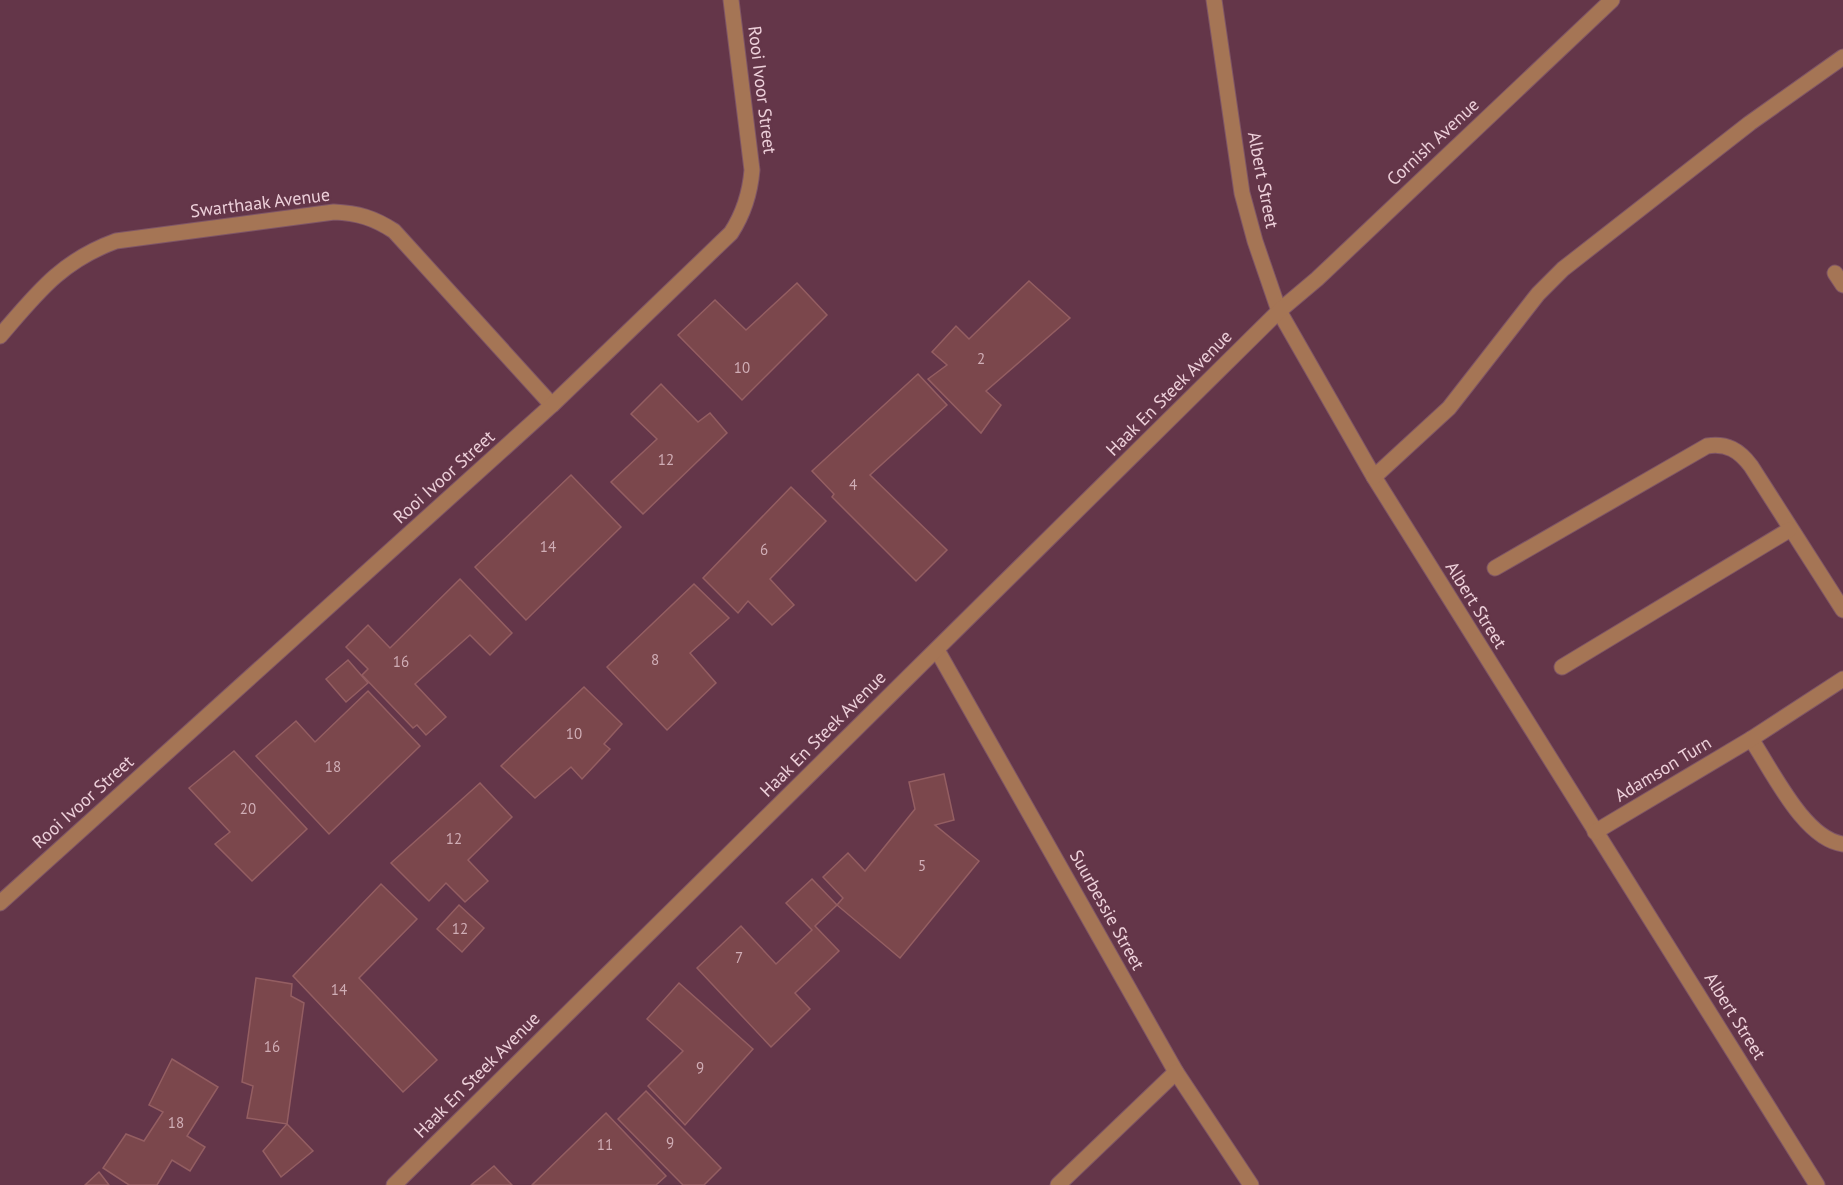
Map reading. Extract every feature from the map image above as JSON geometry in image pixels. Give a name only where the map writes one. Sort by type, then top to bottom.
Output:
[{"type":"street","name":"Rooi Ivoor Street","points":[[0,903],[552,405],[731,233],[740,219],[750,194],[752,170],[731,0]]},
{"type":"street","name":"Albert Street","points":[[1214,0],[1242,193],[1255,241],[1279,311],[1374,477],[1817,1185]]},
{"type":"street","name":"Cornish Avenue","points":[[1279,311],[1317,279],[1612,0]]},
{"type":"street","points":[[1374,477],[1449,408],[1538,294],[1563,269],[1750,123],[1843,57]]},
{"type":"street","name":"Swarthaak Avenue","points":[[0,336],[54,276],[89,251],[116,241],[334,212],[353,213],[379,222],[400,237],[552,405]]},
{"type":"street","name":"Haak En Steek Avenue","points":[[394,1185],[1279,311]]},
{"type":"street","points":[[1496,568],[1707,446],[1720,444],[1744,457],[1789,530],[1843,610]]},
{"type":"street","points":[[1562,667],[1789,530]]},
{"type":"street","name":"Suurbessie Street","points":[[937,650],[1176,1072],[1251,1185]]},
{"type":"street","name":"Adamson Turn","points":[[1595,832],[1751,739],[1843,679]]},
{"type":"street","points":[[1751,739],[1807,824],[1830,841],[1843,844]]},
{"type":"street","points":[[1058,1185],[1176,1072]]},
{"type":"building","points":[[1029,281],[1070,318],[986,391],[1001,405],[981,433],[928,379],[947,365],[932,352],[956,326],[969,339]]},
{"type":"building","points":[[797,283],[827,315],[742,400],[678,335],[715,300],[746,330]]},
{"type":"building","points":[[918,374],[947,405],[870,475],[947,550],[916,581],[832,497],[834,494],[812,471]]},
{"type":"building","points":[[661,384],[698,422],[710,413],[727,433],[643,514],[611,482],[657,439],[631,414]]},
{"type":"building","points":[[571,475],[621,527],[526,620],[475,567]]},
{"type":"building","points":[[791,487],[826,521],[770,579],[794,605],[772,625],[748,601],[738,613],[703,578]]},
{"type":"building","points":[[460,579],[512,633],[490,655],[470,635],[415,684],[446,717],[426,735],[417,725],[413,728],[362,675],[368,669],[346,647],[368,625],[390,648]]},
{"type":"building","points":[[694,584],[729,618],[690,653],[716,683],[667,730],[607,667]]},
{"type":"building","points":[[348,660],[368,683],[346,702],[326,679]]},
{"type":"building","points":[[584,687],[622,724],[604,744],[610,749],[582,779],[571,767],[535,798],[501,766]]},
{"type":"building","points":[[368,691],[420,746],[329,834],[256,756],[296,721],[315,742]]},
{"type":"building","points":[[234,751],[307,829],[252,881],[215,844],[230,832],[189,788]]},
{"type":"building","points":[[944,774],[954,820],[935,825],[979,861],[900,958],[837,905],[843,898],[823,877],[848,853],[865,871],[915,809],[909,782]]},
{"type":"building","points":[[480,783],[512,817],[468,860],[488,881],[465,902],[446,883],[429,901],[391,863]]},
{"type":"building","points":[[812,879],[837,905],[815,926],[839,951],[795,993],[810,1009],[771,1047],[697,968],[741,926],[776,964],[812,930],[786,903]]},
{"type":"building","points":[[381,884],[417,919],[359,978],[437,1060],[403,1092],[293,976]]},
{"type":"building","points":[[459,905],[484,928],[462,952],[437,929]]},
{"type":"building","points":[[256,978],[292,984],[291,996],[304,1003],[287,1124],[247,1118],[253,1086],[242,1082]]},
{"type":"building","points":[[679,983],[753,1049],[685,1125],[648,1086],[683,1051],[647,1019]]},
{"type":"building","points":[[172,1059],[218,1087],[187,1136],[205,1147],[190,1171],[172,1160],[157,1185],[129,1185],[103,1168],[126,1134],[144,1141],[163,1112],[149,1105]]},
{"type":"building","points":[[646,1091],[721,1168],[704,1185],[683,1185],[618,1119]]},
{"type":"building","points":[[606,1113],[666,1176],[656,1185],[532,1185]]},
{"type":"building","points":[[287,1124],[313,1151],[281,1177],[263,1151]]},
{"type":"building","points":[[494,1166],[512,1185],[471,1185]]},
{"type":"building","points":[[99,1172],[109,1185],[85,1185]]}]
